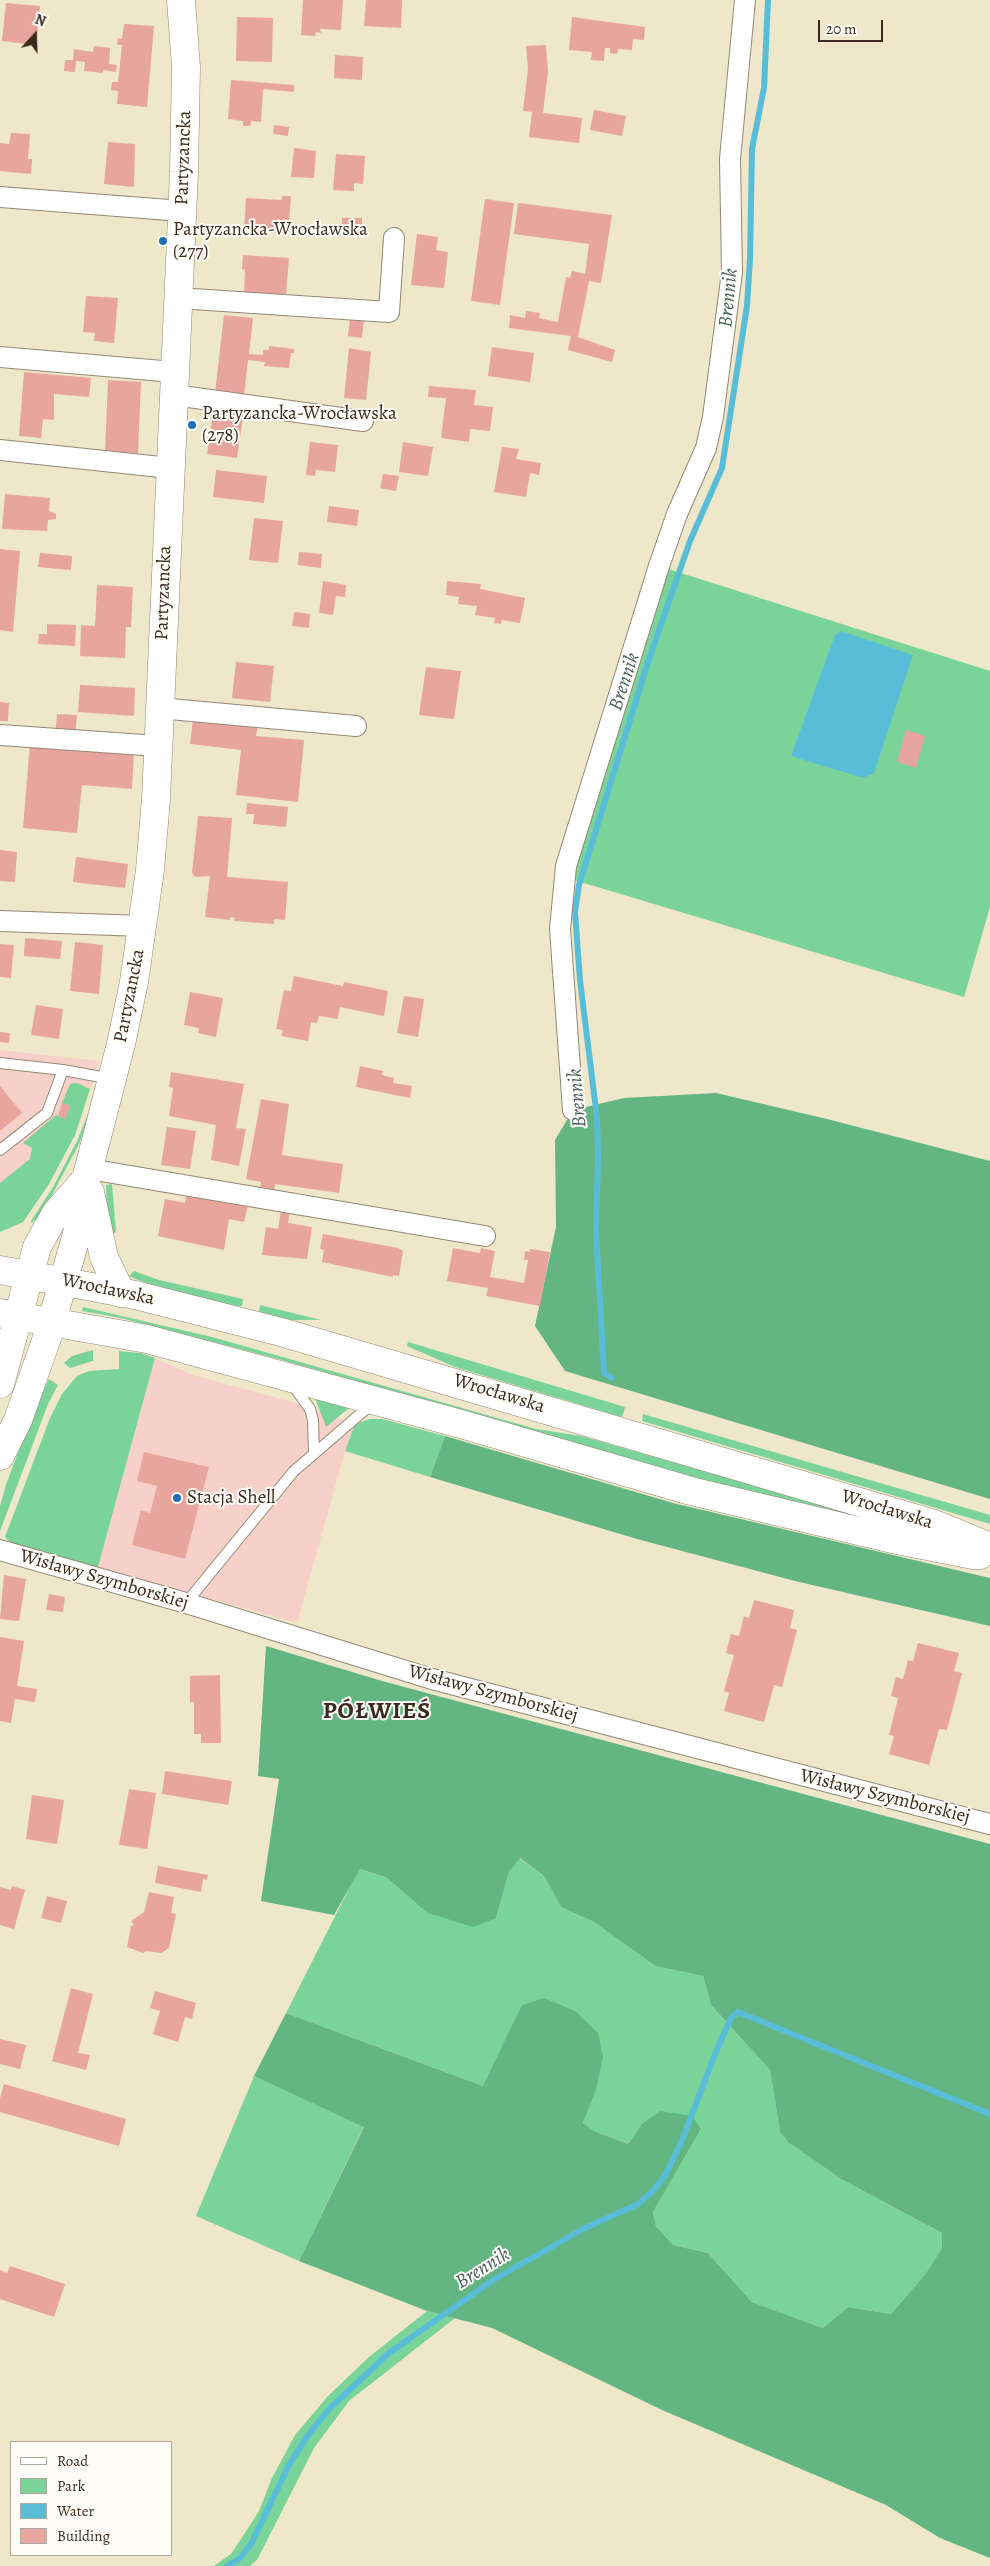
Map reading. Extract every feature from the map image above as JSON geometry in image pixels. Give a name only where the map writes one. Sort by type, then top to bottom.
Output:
[{"type":"main road","name":"Partyzancka","points":[[0,1456],[18,1420],[53,1320],[80,1223],[88,1174],[113,1079],[134,982],[150,870],[158,746],[182,211],[186,67],[181,0]]},
{"type":"main road","name":"Partyzancka","points":[[0,1384],[10,1314],[31,1275],[37,1247],[52,1220],[88,1174]]},
{"type":"main road","points":[[88,1174],[104,1257],[121,1293]]},
{"type":"main road","name":"Wrocławska","points":[[0,1270],[121,1293],[246,1322],[449,1379],[934,1524],[990,1547]]},
{"type":"main road","name":"Wrocławska","points":[[10,1314],[53,1320],[147,1339],[375,1401],[691,1492],[892,1539],[974,1555],[990,1554]]},
{"type":"street","points":[[573,1110],[560,929],[566,866],[659,566],[677,514],[706,448],[711,424],[732,272],[730,159],[745,0]]},
{"type":"street","points":[[0,197],[182,211]]},
{"type":"street","points":[[178,298],[389,312],[394,238]]},
{"type":"street","points":[[0,357],[174,383],[363,421]]},
{"type":"street","points":[[0,450],[170,468]]},
{"type":"street","points":[[159,708],[356,726]]},
{"type":"street","points":[[0,735],[158,746]]},
{"type":"street","points":[[0,921],[143,926]]},
{"type":"street","points":[[88,1174],[485,1236]]},
{"type":"street","name":"Wisławy Szymborskiej","points":[[0,1550],[186,1603],[432,1679],[990,1824]]},
{"type":"lane","points":[[0,1063],[63,1070],[113,1079]]},
{"type":"lane","points":[[0,1150],[46,1113],[63,1070]]},
{"type":"lane","points":[[285,1376],[310,1409],[313,1420],[314,1454]]},
{"type":"lane","points":[[186,1603],[294,1471],[375,1401]]},
{"type":"shaded area","points":[[0,1050],[99,1061],[75,1135],[49,1184],[23,1222],[0,1232]]},
{"type":"shaded area","points":[[155,1358],[193,1375],[292,1402],[355,1424],[345,1451],[297,1623],[98,1567]]},
{"type":"green space","points":[[659,566],[990,671],[990,907],[964,997],[564,877]]},
{"type":"green space","points":[[77,1083],[90,1089],[75,1135],[49,1184],[23,1222],[0,1232],[0,1183],[30,1159],[32,1148],[23,1143],[56,1115],[65,1119],[70,1106],[62,1103],[70,1084]]},
{"type":"green space","points":[[716,1093],[827,1119],[990,1161],[990,1499],[565,1371],[535,1326],[556,1227],[555,1140],[573,1110],[624,1098]]},
{"type":"green space","points":[[94,1099],[94,1106],[79,1144],[43,1212],[32,1223],[31,1221],[53,1187],[77,1141]]},
{"type":"green space","points":[[112,1184],[116,1232],[108,1236],[106,1185]]},
{"type":"green space","points":[[134,1271],[159,1280],[243,1299],[242,1306],[234,1306],[143,1282],[129,1276]]},
{"type":"green space","points":[[260,1305],[321,1320],[282,1320],[259,1313]]},
{"type":"green space","points":[[83,1307],[212,1337],[536,1429],[581,1436],[868,1518],[868,1521],[749,1494],[275,1358],[121,1318],[82,1311]]},
{"type":"green space","points":[[408,1342],[625,1407],[622,1417],[455,1367],[407,1346]]},
{"type":"green space","points":[[93,1350],[93,1361],[70,1368],[64,1363],[72,1356]]},
{"type":"green space","points":[[119,1351],[141,1353],[155,1358],[98,1567],[12,1544],[5,1537],[50,1418],[62,1394],[77,1376],[89,1371],[119,1369]]},
{"type":"green space","points":[[49,1379],[58,1385],[48,1404],[0,1531],[0,1506],[6,1485],[30,1420]]},
{"type":"green space","points":[[315,1398],[349,1408],[326,1427]]},
{"type":"green space","points":[[643,1414],[990,1515],[990,1524],[642,1421]]},
{"type":"green space","points":[[370,1419],[382,1419],[445,1436],[430,1477],[345,1451],[355,1424]]},
{"type":"green space","points":[[445,1436],[673,1503],[990,1578],[990,1626],[795,1581],[637,1539],[430,1477]]},
{"type":"green space","points":[[266,1646],[382,1681],[990,1844],[990,2558],[940,2538],[886,2505],[662,2410],[492,2328],[427,2311],[299,2261],[364,2127],[254,2076],[286,2013],[483,2086],[522,2005],[544,1998],[575,2011],[598,2033],[603,2057],[596,2089],[583,2123],[594,2131],[628,2144],[641,2125],[660,2111],[692,2116],[701,2129],[653,2212],[656,2226],[673,2245],[708,2253],[752,2302],[823,2328],[848,2307],[891,2314],[926,2273],[942,2248],[942,2233],[841,2179],[789,2143],[780,2132],[770,2070],[711,2005],[703,1976],[655,1966],[594,1922],[561,1907],[544,1876],[520,1858],[509,1872],[496,1918],[473,1927],[428,1913],[387,1878],[360,1869],[334,1915],[261,1901],[279,1779],[258,1776]]},
{"type":"green space","points":[[519,1858],[544,1876],[561,1907],[594,1922],[655,1966],[703,1976],[711,2005],[770,2070],[780,2132],[789,2143],[841,2179],[942,2233],[942,2248],[926,2273],[891,2314],[848,2307],[823,2328],[752,2302],[708,2253],[673,2245],[656,2226],[653,2212],[701,2129],[641,2125],[628,2144],[594,2131],[583,2123],[588,2109],[483,2086],[286,2013],[359,1869],[387,1878],[405,1893],[496,1918],[509,1872]]},
{"type":"green space","points":[[254,2076],[364,2126],[299,2261],[196,2216]]},
{"type":"green space","points":[[427,2311],[455,2318],[349,2401],[314,2448],[257,2560],[250,2566],[214,2566],[231,2554],[259,2511],[272,2478],[295,2435],[328,2396],[369,2357]]},
{"type":"water","points":[[841,631],[913,655],[874,773],[863,778],[791,756],[835,635]]},
{"type":"building","points":[[303,0],[343,0],[341,30],[320,29],[321,33],[316,32],[315,36],[301,35]]},
{"type":"building","points":[[366,0],[402,0],[401,28],[364,26]]},
{"type":"building","points":[[6,3],[40,6],[36,45],[2,41]]},
{"type":"building","points":[[237,17],[273,18],[272,62],[236,61]]},
{"type":"building","points":[[572,17],[645,27],[644,40],[633,39],[632,50],[618,49],[617,54],[610,53],[610,48],[605,48],[604,61],[591,60],[592,52],[569,50]]},
{"type":"building","points":[[124,24],[154,26],[147,107],[117,104],[118,91],[111,90],[112,82],[118,82],[122,45],[117,45],[118,38],[122,39]]},
{"type":"building","points":[[546,45],[548,72],[543,113],[582,118],[579,143],[529,137],[532,112],[523,111],[528,69],[526,46]]},
{"type":"building","points":[[94,46],[110,48],[109,64],[117,65],[116,72],[103,70],[103,73],[84,71],[85,62],[76,61],[75,72],[64,71],[65,60],[73,60],[74,49],[93,52]]},
{"type":"building","points":[[335,55],[363,57],[362,80],[334,78]]},
{"type":"building","points":[[231,80],[294,85],[294,92],[263,89],[261,122],[251,121],[250,126],[243,126],[243,121],[228,119]]},
{"type":"building","points":[[594,110],[626,116],[622,136],[590,130]]},
{"type":"building","points":[[274,125],[289,127],[288,136],[273,134]]},
{"type":"building","points":[[11,133],[30,134],[28,159],[32,159],[31,174],[0,171],[0,143],[9,144]]},
{"type":"building","points":[[108,142],[135,144],[134,187],[104,184]]},
{"type":"building","points":[[294,148],[316,151],[314,178],[291,177]]},
{"type":"building","points":[[336,154],[365,156],[363,184],[354,183],[354,191],[333,190]]},
{"type":"building","points":[[282,196],[291,196],[289,222],[281,222],[280,233],[244,231],[246,198],[282,200]]},
{"type":"building","points":[[485,199],[514,203],[500,305],[471,301]]},
{"type":"building","points":[[518,203],[612,215],[601,283],[589,281],[578,337],[615,350],[612,362],[568,350],[571,336],[509,328],[510,315],[525,318],[526,311],[540,313],[539,318],[558,322],[566,277],[570,278],[572,271],[585,274],[589,244],[514,234]]},
{"type":"building","points":[[342,218],[362,218],[362,229],[342,229]]},
{"type":"building","points":[[417,234],[438,237],[436,250],[448,252],[444,288],[411,285]]},
{"type":"building","points":[[243,255],[289,258],[286,295],[244,294],[245,270],[242,269]]},
{"type":"building","points":[[86,296],[118,298],[114,343],[94,341],[95,333],[83,332]]},
{"type":"building","points":[[224,315],[253,318],[249,354],[263,355],[263,350],[269,350],[269,346],[294,349],[294,353],[291,353],[289,368],[264,366],[265,362],[248,360],[244,396],[215,393]]},
{"type":"building","points":[[350,317],[364,319],[362,338],[348,336]]},
{"type":"building","points":[[492,347],[534,353],[530,382],[488,376]]},
{"type":"building","points":[[349,348],[371,352],[366,400],[344,398]]},
{"type":"building","points":[[24,372],[91,378],[89,397],[54,394],[54,420],[43,419],[41,438],[19,436]]},
{"type":"building","points":[[108,380],[141,382],[138,453],[105,452]]},
{"type":"building","points":[[429,386],[476,390],[474,405],[493,407],[490,431],[470,429],[469,442],[441,438],[446,398],[428,397]]},
{"type":"building","points":[[214,406],[244,410],[237,458],[207,454]]},
{"type":"building","points":[[310,442],[338,445],[335,472],[316,470],[315,476],[306,475]]},
{"type":"building","points":[[403,442],[433,447],[428,476],[399,472]]},
{"type":"building","points":[[502,447],[519,449],[516,459],[541,463],[539,475],[530,473],[526,497],[494,492]]},
{"type":"building","points":[[216,470],[267,476],[264,503],[213,497]]},
{"type":"building","points":[[383,474],[399,476],[396,491],[380,488]]},
{"type":"building","points":[[5,494],[50,498],[49,511],[56,514],[56,519],[48,520],[47,531],[2,529]]},
{"type":"building","points":[[329,506],[359,510],[357,526],[327,522]]},
{"type":"building","points":[[254,518],[283,521],[278,563],[249,560]]},
{"type":"building","points":[[0,549],[20,551],[13,632],[0,630]]},
{"type":"building","points":[[299,552],[322,554],[321,568],[298,565]]},
{"type":"building","points":[[40,553],[72,556],[71,570],[38,567]]},
{"type":"building","points":[[323,581],[346,585],[345,597],[336,596],[333,615],[319,613]]},
{"type":"building","points":[[447,581],[481,584],[480,589],[525,598],[520,623],[502,620],[501,624],[494,623],[495,618],[475,615],[477,606],[458,604],[459,597],[446,595]]},
{"type":"building","points":[[97,585],[133,587],[131,627],[126,627],[125,658],[80,656],[81,625],[95,626]]},
{"type":"building","points":[[294,612],[310,614],[309,628],[292,626]]},
{"type":"building","points":[[47,624],[76,625],[75,646],[38,644],[39,634],[47,634]]},
{"type":"building","points":[[236,662],[274,666],[270,702],[232,698]]},
{"type":"building","points":[[426,667],[461,671],[454,719],[419,715]]},
{"type":"building","points":[[80,685],[135,688],[134,716],[78,712]]},
{"type":"building","points":[[0,702],[9,703],[8,721],[0,721]]},
{"type":"building","points":[[57,714],[77,715],[75,738],[55,736]]},
{"type":"building","points":[[193,719],[258,725],[256,736],[304,740],[298,802],[236,795],[241,750],[190,744]]},
{"type":"building","points":[[906,730],[925,736],[916,768],[897,762]]},
{"type":"building","points":[[30,743],[134,751],[132,789],[82,785],[77,833],[23,828]]},
{"type":"building","points":[[247,803],[288,807],[286,827],[253,824],[254,814],[246,814]]},
{"type":"building","points":[[198,816],[232,818],[227,877],[288,882],[285,920],[274,919],[274,924],[234,921],[235,918],[230,917],[230,920],[205,917],[210,876],[195,877],[192,873]]},
{"type":"building","points":[[0,850],[17,852],[15,882],[0,881]]},
{"type":"building","points":[[76,857],[128,864],[125,888],[73,882]]},
{"type":"building","points":[[25,938],[62,941],[60,959],[24,956]]},
{"type":"building","points":[[75,942],[103,945],[99,994],[70,991]]},
{"type":"building","points":[[0,944],[14,945],[11,978],[0,977]]},
{"type":"building","points":[[294,976],[343,986],[344,982],[388,991],[384,1016],[340,1007],[338,1019],[319,1016],[317,1023],[311,1022],[308,1041],[281,1036],[283,1030],[276,1029],[284,990],[291,991]]},
{"type":"building","points":[[190,992],[223,998],[216,1037],[198,1033],[199,1028],[184,1025]]},
{"type":"building","points":[[404,996],[424,999],[418,1037],[397,1033]]},
{"type":"building","points":[[36,1005],[63,1009],[59,1039],[31,1035]]},
{"type":"building","points":[[0,1032],[10,1033],[9,1043],[0,1042]]},
{"type":"building","points":[[360,1066],[383,1071],[382,1075],[394,1078],[393,1083],[412,1086],[410,1098],[356,1087]]},
{"type":"building","points":[[171,1072],[244,1084],[236,1128],[246,1129],[239,1166],[211,1160],[216,1125],[169,1116],[173,1088],[169,1087]]},
{"type":"building","points":[[0,1086],[22,1113],[0,1131]]},
{"type":"building","points":[[261,1099],[289,1104],[282,1155],[343,1164],[339,1193],[275,1184],[274,1193],[260,1190],[261,1182],[246,1179]]},
{"type":"building","points":[[62,1103],[70,1106],[65,1119],[58,1116]]},
{"type":"building","points":[[167,1127],[196,1131],[190,1169],[161,1165]]},
{"type":"building","points":[[186,1195],[248,1205],[244,1222],[229,1219],[224,1250],[158,1236],[165,1199],[185,1203]]},
{"type":"building","points":[[281,1210],[290,1212],[288,1223],[312,1227],[307,1259],[262,1255],[266,1227],[278,1229]]},
{"type":"building","points":[[323,1234],[398,1248],[403,1251],[399,1276],[393,1275],[393,1277],[322,1262],[324,1250],[320,1249]]},
{"type":"building","points":[[453,1248],[480,1253],[481,1248],[495,1251],[490,1277],[524,1283],[528,1260],[524,1260],[525,1251],[530,1252],[530,1249],[550,1252],[540,1306],[486,1296],[488,1288],[447,1281]]},
{"type":"building","name":"Stacja Shell","points":[[144,1452],[209,1467],[185,1559],[132,1545],[141,1510],[150,1513],[157,1486],[137,1481]]},
{"type":"building","points":[[4,1575],[26,1579],[19,1621],[0,1619]]},
{"type":"building","points":[[49,1594],[65,1597],[63,1612],[46,1610]]},
{"type":"building","points":[[754,1600],[794,1610],[790,1628],[797,1630],[782,1687],[774,1685],[764,1722],[724,1711],[729,1693],[724,1691],[734,1655],[726,1653],[731,1634],[739,1636],[744,1616],[749,1618]]},
{"type":"building","points":[[0,1637],[24,1641],[17,1686],[37,1689],[35,1702],[15,1699],[11,1723],[0,1721]]},
{"type":"building","points":[[918,1643],[959,1653],[954,1671],[962,1673],[947,1730],[939,1729],[929,1765],[889,1754],[894,1736],[889,1735],[898,1698],[891,1696],[896,1677],[903,1679],[908,1660],[913,1661]]},
{"type":"building","points":[[220,1675],[221,1743],[201,1743],[201,1734],[194,1734],[194,1702],[190,1702],[190,1676]]},
{"type":"building","points":[[165,1771],[232,1781],[228,1805],[162,1794]]},
{"type":"building","points":[[129,1789],[156,1793],[147,1849],[119,1845]]},
{"type":"building","points":[[32,1795],[64,1800],[57,1844],[26,1839]]},
{"type":"building","points":[[158,1866],[208,1875],[207,1880],[203,1879],[201,1892],[155,1883]]},
{"type":"building","points":[[12,1886],[25,1890],[14,1929],[0,1925],[0,1887],[11,1890]]},
{"type":"building","points":[[149,1892],[174,1897],[171,1913],[176,1914],[169,1948],[161,1953],[146,1951],[143,1953],[127,1947],[131,1926],[134,1925],[131,1921],[144,1912]]},
{"type":"building","points":[[47,1896],[67,1901],[61,1923],[41,1918]]},
{"type":"building","points":[[71,1988],[93,1994],[78,2053],[90,2055],[86,2070],[52,2061]]},
{"type":"building","points":[[155,1991],[196,2003],[192,2019],[185,2017],[178,2042],[153,2034],[160,2011],[150,2008]]},
{"type":"building","points":[[0,2039],[26,2045],[20,2069],[0,2064]]},
{"type":"building","points":[[4,2084],[126,2119],[119,2146],[0,2112],[0,2098]]},
{"type":"building","points":[[10,2266],[65,2284],[54,2317],[0,2299],[0,2270],[7,2273]]},
{"type":"waterway","name":"Brennik","points":[[612,1378],[604,1373],[596,1232],[597,1118],[580,980],[575,912],[579,885],[648,662],[690,541],[722,468],[747,306],[750,259],[752,149],[764,88],[768,0]]},
{"type":"waterway","name":"Brennik","points":[[227,2566],[240,2558],[251,2544],[289,2465],[306,2438],[329,2409],[389,2353],[493,2280],[583,2229],[638,2204],[654,2190],[666,2174],[683,2138],[715,2054],[731,2018],[738,2012],[990,2114]]},
{"type":"place","name":"Partyzancka-Wrocławska (277)","points":[[163,241]]},
{"type":"place","name":"Partyzancka-Wrocławska (278)","points":[[192,425]]},
{"type":"place","name":"Stacja Shell","points":[[177,1498]]},
{"type":"district","name":"PÓŁWIEŚ","points":[[377,1712]]}]
